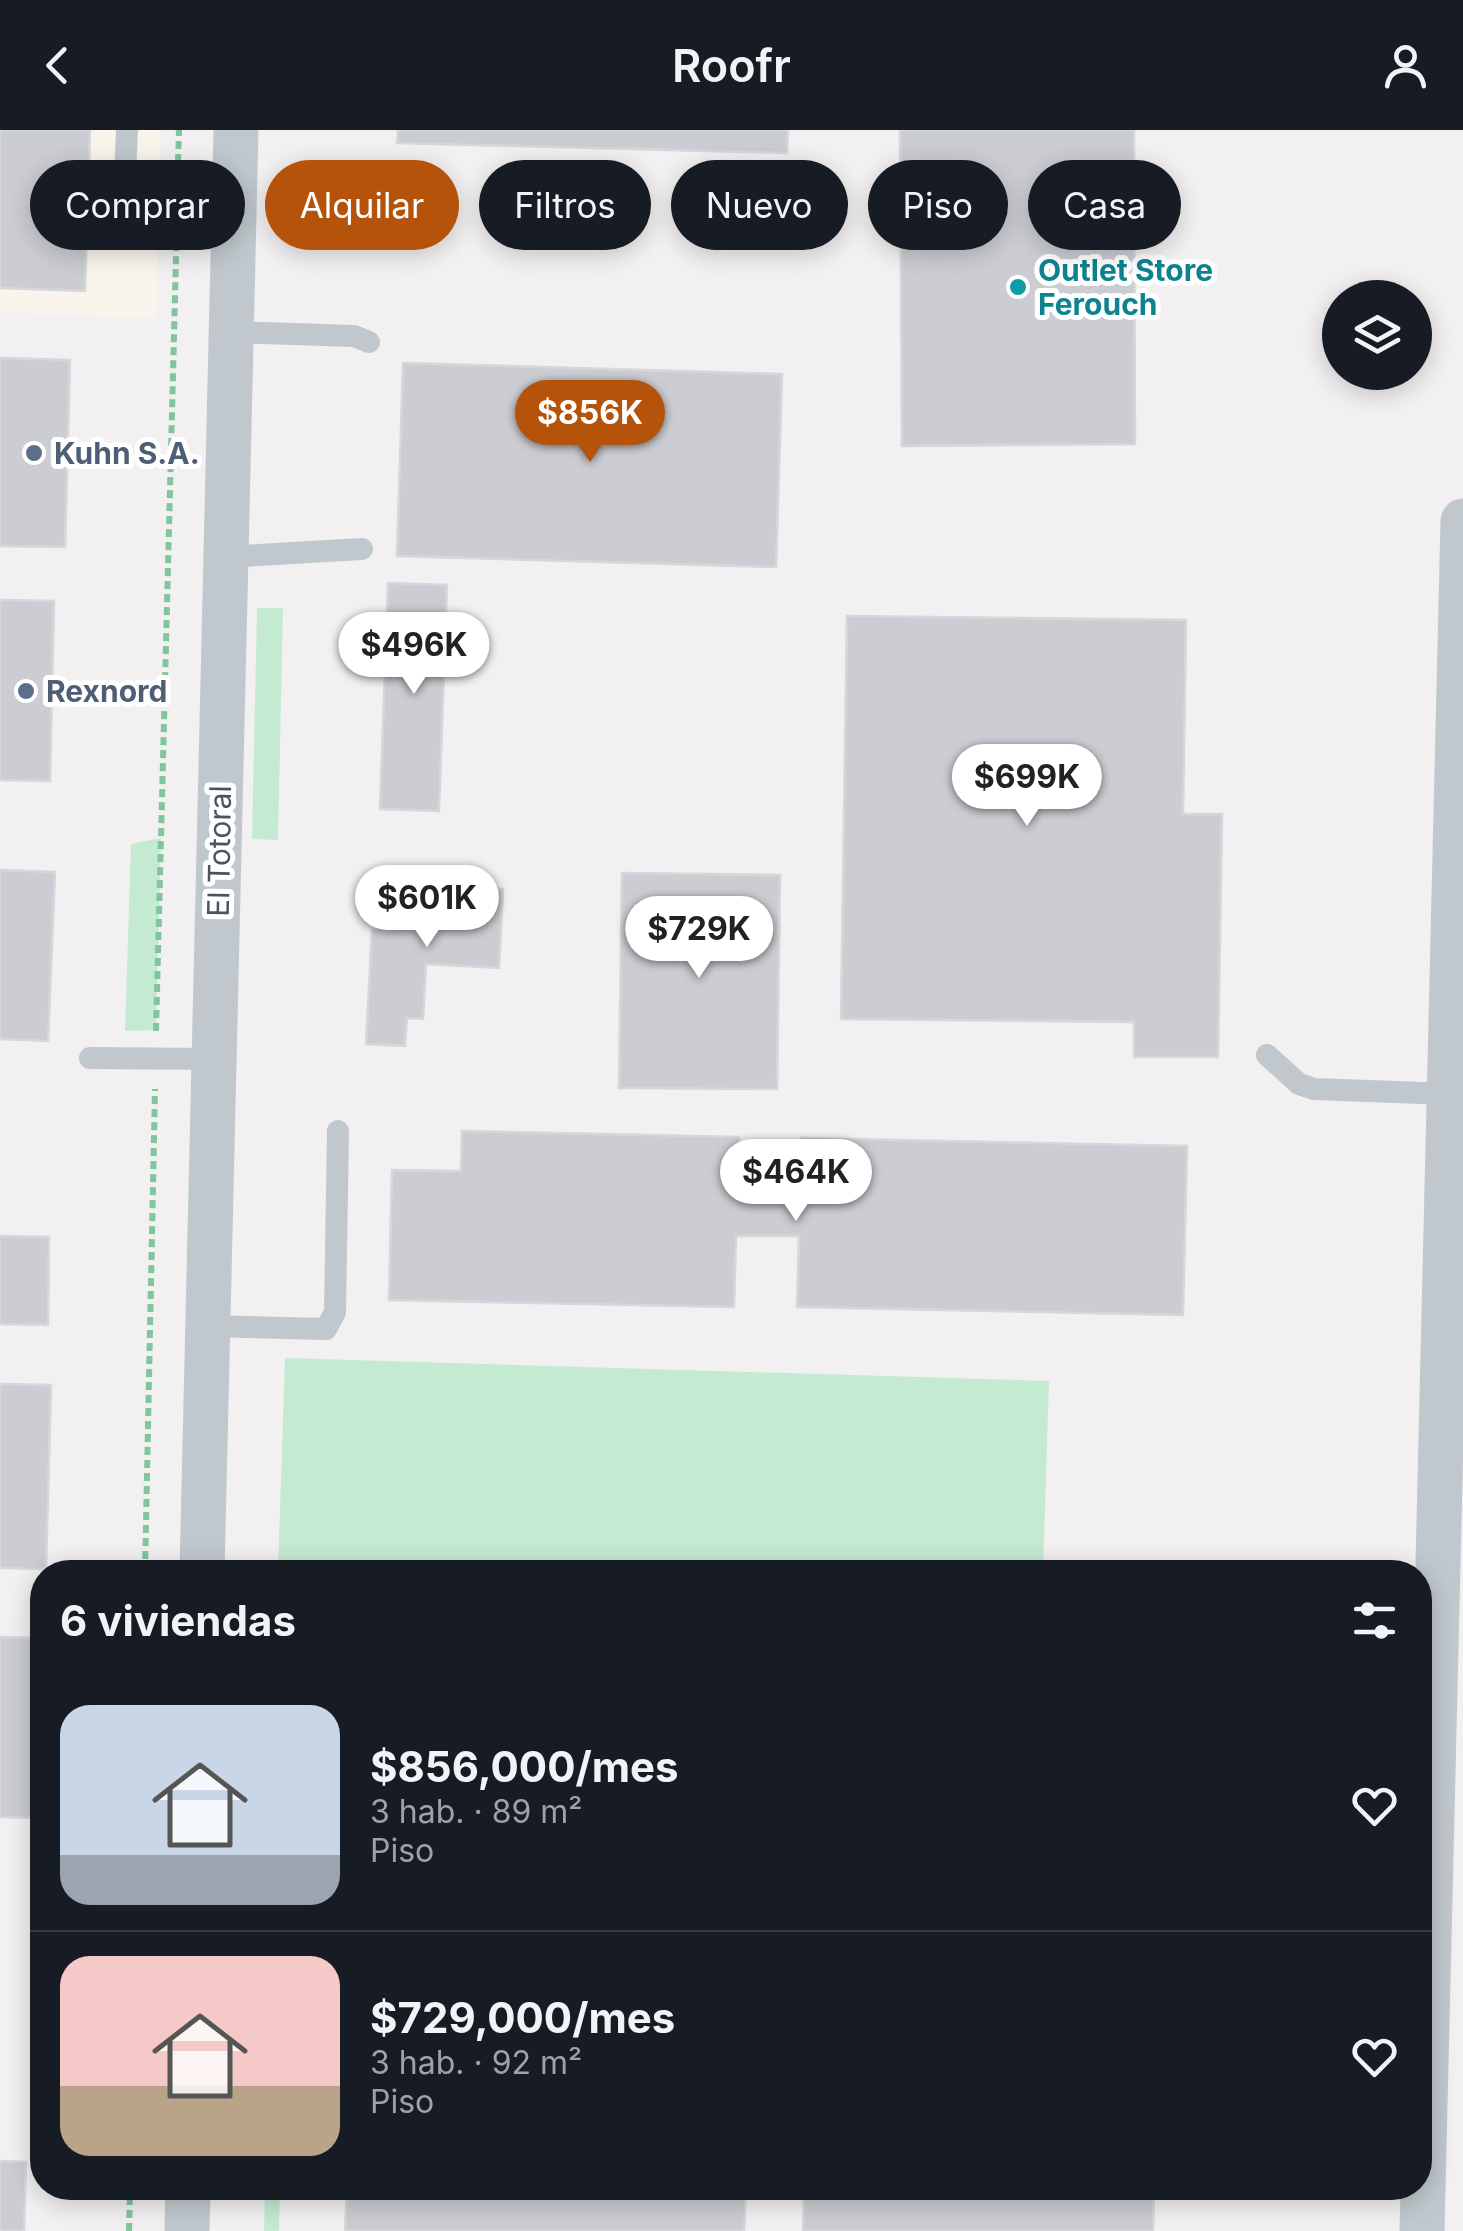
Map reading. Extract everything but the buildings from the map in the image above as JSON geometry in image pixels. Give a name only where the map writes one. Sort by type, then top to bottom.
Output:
[{"type":"street","name":"El Totoral","points":[[235,160],[236,130]]},
{"type":"street","name":"El Totoral","points":[[202,1560],[233,250]]},
{"type":"street","points":[[1432,1810],[1463,521]]},
{"type":"street","points":[[186,2231],[187,2200]]},
{"type":"street","points":[[1422,2231],[1423,2200]]},
{"type":"lane","points":[[126,160],[127,130]]},
{"type":"lane","points":[[231,332],[354,336],[369,342]]},
{"type":"lane","points":[[226,557],[362,550]]},
{"type":"lane","points":[[1267,1055],[1300,1084],[1314,1089],[1449,1094]]},
{"type":"lane","points":[[90,1058],[214,1059]]},
{"type":"lane","points":[[208,1326],[326,1329],[335,1312],[338,1131]]},
{"type":"path","points":[[179,130],[179,160]]},
{"type":"path","points":[[145,1560],[177,250]]},
{"type":"path","points":[[129,2231],[130,2200]]},
{"type":"shaded area","points":[[0,130],[160,130],[159,160],[30,160],[30,250],[157,250],[156,318],[0,312]]},
{"type":"green space","points":[[257,608],[283,608],[278,840],[252,839]]},
{"type":"green space","points":[[161,838],[156,1030],[125,1031],[131,844]]},
{"type":"green space","points":[[285,1358],[1049,1381],[1043,1560],[278,1560]]},
{"type":"green space","points":[[265,2200],[280,2200],[279,2231],[264,2231]]},
{"type":"place","name":"Outlet Store Ferouch","points":[[1018,287]]},
{"type":"place","name":"Kuhn S.A.","points":[[34,453]]},
{"type":"place","name":"Rexnord","points":[[26,691]]}]
